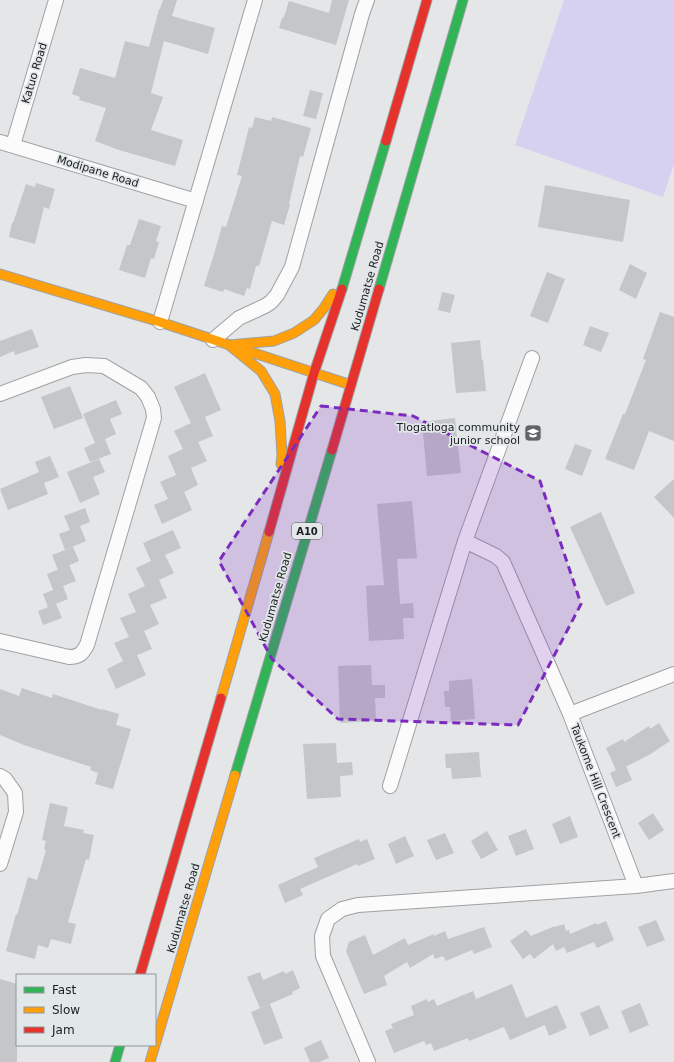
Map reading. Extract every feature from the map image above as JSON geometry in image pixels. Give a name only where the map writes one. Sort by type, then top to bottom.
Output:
[{"type":"main road","name":"Kudumatse Road","points":[[140,974],[314,373],[347,274],[427,0]]},
{"type":"main road","name":"Kudumatse Road","points":[[156,1042],[351,385],[463,0]]},
{"type":"main road","points":[[0,274],[160,322],[351,385]]},
{"type":"main road","points":[[228,345],[274,341],[294,333],[314,320],[347,274]]},
{"type":"main road","points":[[228,345],[260,371],[275,394],[280,421],[282,456],[278,501]]},
{"type":"main road","points":[[115,1062],[120,1046]]},
{"type":"main road","name":"Kudumatse Road","points":[[150,1062],[155,1046]]},
{"type":"street","name":"Katuo Road","points":[[6,144],[56,0]]},
{"type":"street","points":[[160,322],[255,0]]},
{"type":"street","points":[[213,340],[239,318],[271,302],[277,295],[292,267],[367,0]]},
{"type":"street","name":"Modipane Road","points":[[6,144],[196,201]]},
{"type":"street","points":[[390,786],[465,541],[532,358]]},
{"type":"street","points":[[0,394],[72,368],[86,365],[104,366],[141,388],[148,397],[153,408],[154,418],[87,645],[83,652],[76,657],[69,657],[0,641]]},
{"type":"street","points":[[465,541],[496,556],[503,562],[570,714]]},
{"type":"street","name":"Taukome Hill Crescent","points":[[636,886],[570,714],[674,674]]},
{"type":"street","points":[[0,776],[5,779],[15,793],[16,812],[0,864]]},
{"type":"street","points":[[368,1062],[323,956],[322,936],[328,919],[342,909],[358,905],[636,886],[674,881]]},
{"type":"highlighted area","points":[[321,406],[413,416],[540,481],[581,604],[518,725],[338,719],[272,659],[219,561]]},
{"type":"shaded area","points":[[564,0],[674,0],[674,164],[663,197],[515,145]]},
{"type":"building","points":[[163,0],[177,0],[172,16],[215,28],[208,54],[164,41],[151,93],[163,97],[151,130],[183,140],[175,166],[119,150],[95,141],[106,108],[79,100],[80,97],[72,94],[80,68],[115,78],[125,41],[149,47],[159,9]]},
{"type":"building","points":[[332,0],[349,0],[336,45],[279,28],[289,1],[329,13]]},
{"type":"building","points":[[310,90],[323,93],[316,119],[303,116]]},
{"type":"building","points":[[255,117],[271,121],[272,117],[311,128],[303,157],[300,156],[290,205],[284,225],[272,221],[259,266],[256,266],[250,289],[247,288],[244,296],[224,289],[223,292],[204,286],[222,226],[226,227],[242,176],[237,175],[249,127],[252,128]]},
{"type":"building","points":[[36,183],[55,189],[49,209],[44,207],[35,244],[9,237],[12,223],[26,184],[35,187]]},
{"type":"building","points":[[545,185],[630,200],[623,242],[538,227]]},
{"type":"building","points":[[139,219],[161,226],[156,241],[159,242],[154,259],[151,258],[145,278],[119,270],[127,245],[130,245]]},
{"type":"building","points":[[630,264],[647,273],[636,299],[619,290]]},
{"type":"building","points":[[547,272],[565,279],[548,323],[530,316]]},
{"type":"building","points":[[442,292],[455,295],[450,313],[438,310]]},
{"type":"building","points":[[660,312],[674,317],[674,441],[649,431],[634,470],[605,459],[623,414],[625,414],[646,360],[643,359]]},
{"type":"building","points":[[590,326],[609,333],[601,352],[583,345]]},
{"type":"building","points":[[32,329],[39,347],[15,355],[14,351],[0,357],[0,341]]},
{"type":"building","points":[[480,340],[486,391],[456,393],[451,343]]},
{"type":"building","points":[[205,373],[221,410],[205,417],[213,436],[198,442],[207,461],[191,468],[198,485],[184,492],[192,510],[162,524],[154,505],[168,499],[160,482],[176,475],[168,456],[183,449],[174,431],[191,423],[174,387]]},
{"type":"building","points":[[70,386],[83,418],[54,429],[41,397]]},
{"type":"building","points":[[116,400],[122,414],[110,419],[116,434],[105,439],[111,454],[90,462],[84,448],[95,443],[83,414]]},
{"type":"building","points":[[455,418],[461,473],[427,476],[422,422]]},
{"type":"building","points":[[575,444],[592,450],[582,476],[565,469]]},
{"type":"building","points":[[50,456],[59,477],[44,483],[48,494],[8,510],[0,489],[39,472],[35,462]]},
{"type":"building","points":[[99,459],[105,472],[93,477],[100,494],[80,503],[67,472]]},
{"type":"building","points":[[674,479],[674,518],[654,497]]},
{"type":"building","points":[[412,501],[417,558],[397,559],[400,604],[413,603],[414,618],[403,618],[404,639],[369,641],[366,586],[384,585],[377,504]]},
{"type":"building","points":[[85,508],[90,522],[80,526],[86,541],[65,550],[59,534],[70,530],[64,516]]},
{"type":"building","points":[[601,512],[635,593],[606,606],[570,527]]},
{"type":"building","points":[[173,530],[181,548],[165,555],[174,573],[159,580],[167,598],[150,605],[159,624],[144,631],[152,649],[137,655],[146,675],[116,689],[107,669],[123,661],[114,643],[129,637],[120,618],[136,612],[128,594],[145,586],[136,568],[151,561],[143,543]]},
{"type":"building","points":[[73,547],[79,561],[58,570],[52,555]]},
{"type":"building","points":[[69,565],[76,581],[63,586],[68,599],[48,607],[43,594],[53,590],[47,574]]},
{"type":"building","points":[[56,604],[62,618],[43,625],[38,611]]},
{"type":"building","points":[[371,665],[372,685],[385,685],[385,698],[375,698],[376,721],[340,723],[338,666]]},
{"type":"building","points":[[472,679],[475,719],[451,721],[450,707],[445,707],[444,691],[449,691],[449,681]]},
{"type":"building","points":[[22,688],[52,698],[53,694],[119,714],[116,725],[131,729],[113,789],[95,784],[98,773],[90,770],[91,767],[24,745],[0,735],[0,689],[19,696]]},
{"type":"building","points":[[659,723],[670,741],[649,755],[626,766],[632,780],[616,787],[610,773],[616,770],[606,748],[623,739],[624,742],[649,726],[650,729]]},
{"type":"building","points":[[336,743],[337,763],[352,762],[353,775],[340,776],[341,797],[307,799],[303,744]]},
{"type":"building","points":[[479,752],[481,777],[452,779],[451,768],[446,768],[445,754]]},
{"type":"building","points":[[50,803],[68,807],[64,826],[84,830],[83,833],[94,835],[89,860],[86,859],[68,922],[76,924],[71,944],[51,939],[48,948],[38,945],[35,959],[6,951],[28,877],[37,880],[46,850],[44,849],[46,841],[42,840]]},
{"type":"building","points":[[653,813],[664,830],[649,840],[638,823]]},
{"type":"building","points":[[570,816],[578,837],[560,844],[552,824]]},
{"type":"building","points":[[526,829],[534,849],[516,856],[508,836]]},
{"type":"building","points":[[487,831],[498,850],[481,859],[471,841]]},
{"type":"building","points":[[445,833],[454,853],[436,860],[427,840]]},
{"type":"building","points":[[405,836],[414,856],[396,864],[388,844]]},
{"type":"building","points":[[359,839],[360,842],[367,839],[375,859],[358,866],[357,864],[300,889],[303,895],[285,903],[278,885],[318,867],[314,858]]},
{"type":"building","points":[[656,920],[665,940],[647,947],[638,927]]},
{"type":"building","points":[[606,921],[614,940],[597,948],[594,942],[567,953],[564,947],[556,951],[553,944],[534,959],[530,954],[523,959],[510,941],[526,930],[531,936],[564,924],[566,931],[569,930],[570,934],[596,923],[597,925]]},
{"type":"building","points":[[484,927],[492,947],[474,954],[472,950],[446,961],[443,956],[435,959],[433,954],[410,968],[407,962],[384,976],[387,985],[364,994],[346,951],[349,942],[365,935],[373,955],[405,938],[408,945],[445,931],[448,939]]},
{"type":"building","points":[[293,970],[300,988],[292,992],[293,994],[260,1008],[247,977],[260,972],[263,980],[284,971],[285,974]]},
{"type":"building","points":[[0,979],[16,984],[17,1062],[0,1062]]},
{"type":"building","points":[[512,984],[526,1018],[557,1005],[567,1028],[549,1036],[545,1025],[510,1040],[504,1027],[469,1041],[468,1038],[434,1051],[431,1043],[426,1045],[424,1041],[394,1053],[385,1031],[393,1028],[391,1024],[414,1015],[411,1006],[427,999],[428,1002],[434,999],[437,1006],[473,991],[476,999]]},
{"type":"building","points":[[640,1003],[649,1025],[630,1033],[621,1011]]},
{"type":"building","points":[[270,1004],[283,1038],[264,1045],[251,1012]]},
{"type":"building","points":[[599,1005],[609,1028],[590,1036],[580,1013]]},
{"type":"building","points":[[321,1040],[329,1058],[319,1062],[310,1062],[304,1048]]},
{"type":"traffic: fast","points":[[379,289],[463,0]]},
{"type":"traffic: fast","points":[[342,289],[386,141]]},
{"type":"traffic: fast","points":[[235,775],[332,450]]},
{"type":"traffic: fast","points":[[115,1062],[120,1046]]},
{"type":"traffic: slow","points":[[0,274],[160,322],[351,385]]},
{"type":"traffic: slow","points":[[229,345],[274,341],[294,333],[314,320],[333,294]]},
{"type":"traffic: slow","points":[[229,345],[261,371],[275,394],[280,421],[281,464]]},
{"type":"traffic: slow","points":[[221,698],[269,532]]},
{"type":"traffic: slow","points":[[156,1042],[235,775]]},
{"type":"traffic: slow","points":[[150,1062],[155,1046]]},
{"type":"traffic: jam","points":[[386,141],[427,0]]},
{"type":"traffic: jam","points":[[269,532],[314,373],[342,289]]},
{"type":"traffic: jam","points":[[332,450],[379,289]]},
{"type":"traffic: jam","points":[[140,974],[221,698]]},
{"type":"place","name":"Tlogatloga community junior school","points":[[533,433]]}]
